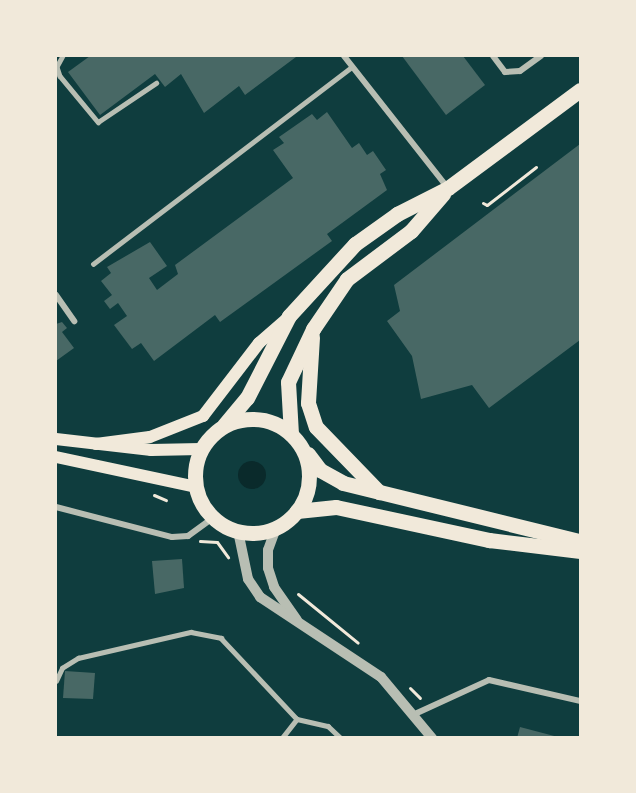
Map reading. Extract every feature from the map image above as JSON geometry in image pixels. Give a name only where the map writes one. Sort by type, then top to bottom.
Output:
[{"type":"main road","points":[[96,444],[150,437],[203,416],[259,343],[289,316],[355,244],[397,214],[448,188],[580,90]]},
{"type":"main road","points":[[291,434],[288,382],[312,329],[347,279],[411,231],[448,188]]},
{"type":"main road","points":[[289,316],[247,398],[201,449],[196,487],[213,518],[238,531],[276,528],[297,511],[309,480],[303,448]]},
{"type":"main road","points":[[312,329],[308,403],[316,427],[380,492]]},
{"type":"main road","points":[[224,425],[259,418],[291,434],[320,470],[343,483],[580,541]]},
{"type":"main road","points":[[56,439],[96,444],[201,449]]},
{"type":"main road","points":[[56,457],[196,487]]},
{"type":"main road","points":[[297,511],[336,507],[489,540],[580,551]]},
{"type":"street","points":[[344,56],[448,188]]},
{"type":"street","points":[[493,56],[505,72],[520,71],[540,56]]},
{"type":"street","points":[[56,295],[74,321]]},
{"type":"street","points":[[56,507],[172,537],[188,536],[213,518]]},
{"type":"street","points":[[276,528],[268,550],[268,568],[274,587],[297,620]]},
{"type":"street","points":[[238,531],[248,579],[260,597],[381,676],[417,712],[432,738]]},
{"type":"street","points":[[417,712],[489,680],[580,701]]},
{"type":"lane","points":[[63,56],[57,67],[60,76],[98,122],[156,82]]},
{"type":"lane","points":[[93,264],[352,67]]},
{"type":"lane","points":[[56,681],[62,668],[78,658],[191,632],[221,638],[297,719],[328,726],[341,738]]},
{"type":"lane","points":[[282,738],[297,719]]},
{"type":"path","points":[[483,203],[512,186],[537,167]]},
{"type":"path","points":[[512,186],[516,191]]},
{"type":"water","points":[[252,461],[262,465],[266,475],[262,485],[252,489],[242,485],[238,475],[242,465]]},
{"type":"building","points":[[90,56],[296,57],[245,95],[239,86],[204,113],[181,74],[165,87],[155,74],[100,115],[68,72]]},
{"type":"building","points":[[402,56],[463,56],[485,85],[446,115]]},
{"type":"building","points":[[327,112],[352,148],[359,143],[367,155],[373,151],[386,170],[380,174],[387,190],[327,234],[332,241],[220,322],[215,315],[154,361],[141,343],[132,349],[114,325],[127,316],[118,303],[110,309],[104,301],[112,295],[101,281],[111,273],[107,267],[150,242],[167,266],[149,278],[157,290],[178,274],[175,265],[293,178],[273,150],[284,143],[279,137],[312,114],[317,120]]},
{"type":"building","points":[[580,144],[580,340],[489,408],[472,385],[421,399],[412,356],[387,321],[400,311],[394,285]]},
{"type":"building","points":[[62,322],[67,328],[62,332],[74,348],[56,361],[56,324]]},
{"type":"building","points":[[182,559],[184,588],[155,594],[152,561]]},
{"type":"building","points":[[65,671],[95,673],[93,699],[63,698]]},
{"type":"building","points":[[520,727],[558,737],[558,738],[517,738]]}]
